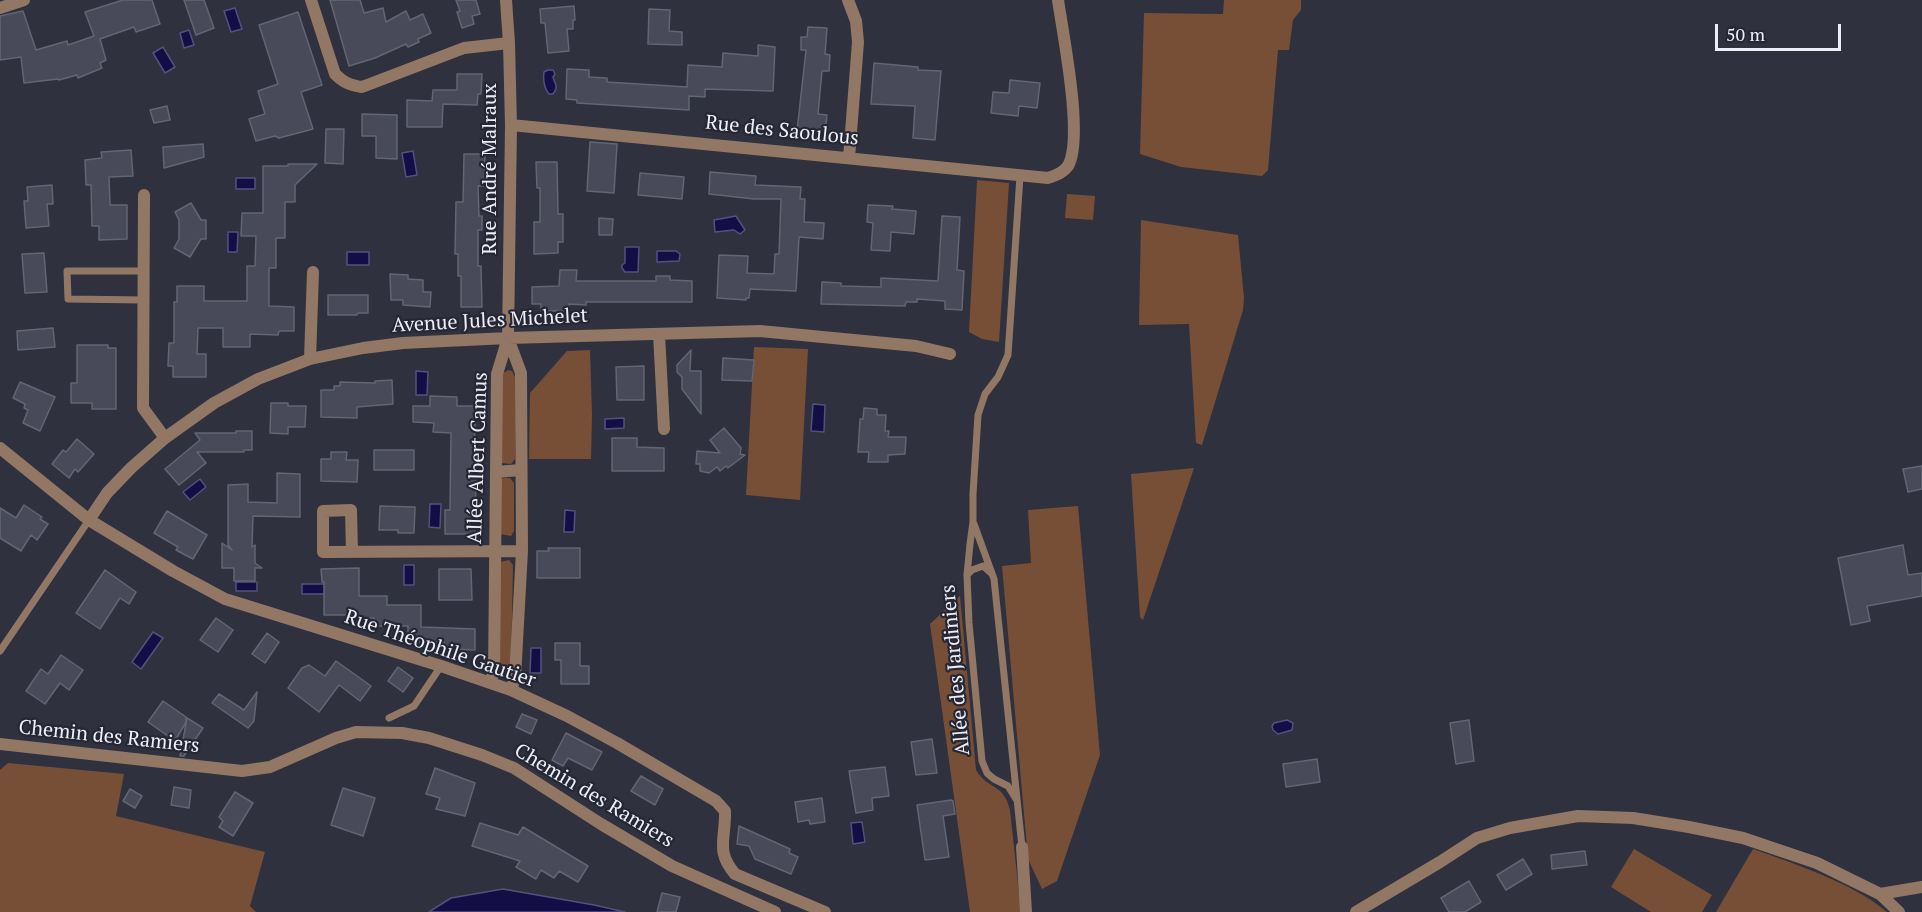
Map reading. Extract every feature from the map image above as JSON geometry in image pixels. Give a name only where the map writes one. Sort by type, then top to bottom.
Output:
[{"type":"street","points":[[0,8],[24,0]]},
{"type":"street","points":[[311,0],[335,74],[351,86],[362,87],[464,48],[509,43]]},
{"type":"street","name":"Rue André Malraux","points":[[506,0],[511,125],[508,338]]},
{"type":"street","points":[[848,0],[856,21],[858,42],[849,158]]},
{"type":"street","name":"Rue des Saoulous","points":[[511,125],[1048,178],[1063,172],[1069,164],[1073,146],[1074,105],[1058,0]]},
{"type":"street","points":[[144,195],[143,408],[165,438]]},
{"type":"street","points":[[310,359],[313,273]]},
{"type":"street","name":"Avenue Jules Michelet","points":[[89,520],[107,493],[131,468],[165,438],[214,403],[258,379],[310,359],[363,348],[393,344],[508,338],[760,332],[916,346],[950,354]]},
{"type":"street","points":[[658,334],[664,429]]},
{"type":"street","name":"Allée Albert Camus","points":[[508,338],[520,373],[522,551],[515,678],[510,690]]},
{"type":"street","name":"Allée Albert Camus","points":[[490,682],[494,672],[497,374],[508,338]]},
{"type":"street","name":"Rue Théophile Gautier","points":[[0,448],[89,520],[173,571],[225,599],[490,682],[567,716],[617,743],[716,801],[725,810],[722,852],[725,863],[735,874],[825,912]]},
{"type":"street","points":[[496,472],[521,471]]},
{"type":"street","points":[[352,552],[522,551]]},
{"type":"street","name":"Chemin des Ramiers","points":[[0,744],[242,771],[270,767],[336,738],[356,732],[402,733],[429,738],[514,768],[672,866],[776,912]]},
{"type":"street","points":[[1356,912],[1477,838],[1510,828],[1578,816],[1633,818],[1689,826],[1743,838],[1817,863],[1880,894],[1899,912]]},
{"type":"street","name":"Allée des Jardiniers","points":[[1022,847],[1026,912]]},
{"type":"street","points":[[1880,894],[1922,887]]},
{"type":"lane","name":"Allée des Jardiniers","points":[[1016,799],[1008,786],[987,773],[982,761],[969,623],[968,575],[978,415],[985,394],[998,377],[1008,355],[1020,176]]},
{"type":"lane","points":[[143,271],[67,271],[68,299],[143,300]]},
{"type":"lane","points":[[0,651],[89,520]]},
{"type":"lane","name":"Allée des Jardiniers","points":[[973,522],[992,574],[1022,847]]},
{"type":"lane","points":[[968,575],[972,570],[982,566],[992,574]]},
{"type":"lane","points":[[389,718],[414,706],[441,666]]},
{"type":"shaded area","points":[[1224,0],[1301,0],[1301,10],[1293,20],[1289,50],[1278,50],[1268,170],[1262,176],[1181,167],[1140,154],[1144,13],[1223,14]]},
{"type":"shaded area","points":[[235,8],[242,29],[231,32],[224,11]]},
{"type":"shaded area","points":[[189,30],[194,45],[184,48],[180,33]]},
{"type":"shaded area","points":[[163,47],[175,67],[165,73],[153,53]]},
{"type":"shaded area","points":[[553,70],[555,74],[553,77],[556,87],[553,94],[549,94],[544,84],[544,72]]},
{"type":"shaded area","points":[[413,151],[417,175],[406,177],[402,153]]},
{"type":"shaded area","points":[[236,178],[255,178],[255,189],[236,189]]},
{"type":"shaded area","points":[[977,180],[1009,183],[999,342],[982,339],[969,332]]},
{"type":"shaded area","points":[[1067,194],[1095,196],[1093,220],[1065,218]]},
{"type":"shaded area","points":[[736,216],[745,230],[740,234],[734,230],[715,232],[714,220]]},
{"type":"shaded area","points":[[1141,220],[1238,235],[1243,310],[1202,445],[1196,443],[1189,324],[1139,325]]},
{"type":"shaded area","points":[[228,232],[238,232],[237,252],[228,252]]},
{"type":"shaded area","points":[[625,247],[639,247],[638,272],[625,272],[622,268],[625,263]]},
{"type":"shaded area","points":[[657,251],[676,251],[680,254],[679,261],[657,262]]},
{"type":"shaded area","points":[[347,252],[369,252],[369,265],[347,265]]},
{"type":"shaded area","points":[[754,347],[808,349],[800,500],[746,495]]},
{"type":"shaded area","points":[[590,350],[591,459],[529,459],[530,393],[567,351]]},
{"type":"shaded area","points":[[508,370],[512,371],[516,379],[515,459],[511,464],[501,463],[502,374]]},
{"type":"shaded area","points":[[416,371],[428,372],[427,395],[416,395]]},
{"type":"shaded area","points":[[813,404],[825,405],[824,432],[811,431]]},
{"type":"shaded area","points":[[624,418],[624,428],[605,429],[605,419]]},
{"type":"shaded area","points":[[1194,468],[1143,620],[1140,617],[1131,474]]},
{"type":"shaded area","points":[[510,478],[514,483],[514,531],[511,536],[500,534],[501,480]]},
{"type":"shaded area","points":[[200,479],[206,487],[190,500],[183,492]]},
{"type":"shaded area","points":[[430,504],[441,504],[440,528],[429,527]]},
{"type":"shaded area","points":[[1078,506],[1100,755],[1057,881],[1042,889],[1028,859],[1002,566],[1031,563],[1028,510]]},
{"type":"shaded area","points":[[565,510],[575,511],[574,532],[564,532]]},
{"type":"shaded area","points":[[509,560],[513,565],[511,666],[507,675],[504,676],[498,671],[500,562]]},
{"type":"shaded area","points":[[404,565],[414,565],[414,585],[404,585]]},
{"type":"shaded area","points":[[236,582],[257,582],[257,591],[236,591]]},
{"type":"shaded area","points":[[302,584],[325,584],[325,594],[302,594]]},
{"type":"shaded area","points":[[960,596],[976,770],[981,777],[1004,795],[1010,810],[1021,912],[970,912],[930,624]]},
{"type":"shaded area","points":[[153,632],[163,638],[141,669],[132,662]]},
{"type":"shaded area","points":[[531,648],[541,648],[541,673],[530,673]]},
{"type":"shaded area","points":[[1287,720],[1293,723],[1292,730],[1278,734],[1273,730],[1274,723]]},
{"type":"shaded area","points":[[8,763],[124,774],[116,816],[265,852],[250,906],[256,912],[0,912],[0,770]]},
{"type":"shaded area","points":[[862,822],[865,842],[853,844],[851,823]]},
{"type":"shaded area","points":[[1634,849],[1712,895],[1702,912],[1651,912],[1611,887]]},
{"type":"shaded area","points":[[1753,849],[1841,883],[1887,912],[1716,912]]},
{"type":"shaded area","points":[[503,889],[625,912],[429,912],[451,898]]},
{"type":"building","points":[[123,0],[152,0],[160,24],[136,32],[134,27],[100,39],[106,60],[100,63],[102,68],[78,78],[77,75],[59,80],[24,83],[21,57],[0,60],[0,16],[23,11],[36,50],[67,41],[68,45],[94,36],[85,12]]},
{"type":"building","points":[[184,0],[204,0],[214,28],[196,35]]},
{"type":"building","points":[[330,0],[360,0],[364,13],[383,8],[386,22],[406,11],[410,20],[423,14],[431,33],[408,47],[406,44],[375,58],[349,66]]},
{"type":"building","points":[[456,0],[476,0],[480,14],[472,16],[474,24],[462,28]]},
{"type":"building","points":[[574,6],[573,29],[567,29],[569,51],[548,53],[545,23],[541,23],[540,9]]},
{"type":"building","points":[[649,9],[670,10],[669,31],[682,32],[682,45],[648,44]]},
{"type":"building","points":[[298,12],[322,85],[301,92],[313,129],[279,138],[275,136],[256,141],[249,119],[265,114],[258,91],[278,84],[259,25]]},
{"type":"building","points":[[808,27],[827,28],[825,54],[830,55],[829,71],[822,71],[818,114],[827,115],[825,133],[797,131],[806,50],[801,50],[801,37],[807,37]]},
{"type":"building","points":[[758,45],[775,47],[773,91],[705,89],[705,97],[689,96],[689,110],[577,103],[577,100],[566,99],[567,69],[589,70],[589,77],[607,78],[607,82],[687,87],[688,65],[722,67],[723,53],[758,56]]},
{"type":"building","points":[[874,63],[941,71],[935,140],[913,138],[915,106],[871,104]]},
{"type":"building","points":[[457,74],[482,74],[481,94],[478,94],[477,105],[443,104],[442,127],[407,127],[407,100],[432,101],[433,90],[457,90]]},
{"type":"building","points":[[1010,80],[1040,83],[1037,108],[1019,106],[1018,116],[991,113],[993,92],[1009,93]]},
{"type":"building","points":[[167,106],[170,120],[154,123],[150,110]]},
{"type":"building","points":[[362,114],[397,115],[397,159],[376,158],[376,136],[362,136]]},
{"type":"building","points":[[326,129],[344,129],[343,164],[325,163]]},
{"type":"building","points":[[590,142],[617,144],[614,193],[587,191]]},
{"type":"building","points":[[203,144],[204,157],[164,168],[163,147]]},
{"type":"building","points":[[131,150],[133,176],[109,177],[110,205],[127,205],[127,239],[99,240],[99,226],[92,226],[91,185],[86,185],[85,160],[102,158],[101,152]]},
{"type":"building","points":[[464,154],[485,154],[484,186],[478,186],[479,216],[482,216],[482,230],[478,230],[478,266],[481,266],[482,307],[461,307],[461,276],[458,276],[458,254],[455,254],[456,202],[463,202]]},
{"type":"building","points":[[536,162],[557,162],[558,214],[563,214],[563,242],[558,242],[558,253],[534,254],[534,222],[540,222],[540,188],[537,188]]},
{"type":"building","points":[[288,164],[317,164],[295,185],[295,202],[285,202],[285,238],[276,238],[276,268],[269,268],[269,306],[294,307],[294,331],[279,331],[278,335],[250,334],[250,347],[223,347],[223,328],[198,328],[197,354],[206,354],[206,377],[173,377],[173,366],[168,366],[169,343],[174,343],[174,302],[177,302],[177,286],[204,286],[204,301],[247,301],[247,266],[255,266],[256,236],[241,236],[242,213],[263,213],[263,166],[288,166]]},
{"type":"building","points":[[710,172],[756,176],[755,185],[801,187],[800,199],[805,199],[804,222],[824,223],[823,239],[799,237],[796,291],[750,289],[749,298],[746,300],[717,298],[719,255],[748,256],[747,273],[774,274],[775,254],[779,254],[781,199],[754,199],[709,194]]},
{"type":"building","points":[[640,173],[684,177],[682,199],[638,195]]},
{"type":"building","points":[[52,185],[53,204],[47,204],[49,226],[26,228],[24,201],[28,201],[27,187]]},
{"type":"building","points":[[191,203],[201,220],[206,220],[206,239],[201,239],[190,257],[174,248],[179,239],[179,220],[175,212]]},
{"type":"building","points":[[868,205],[893,206],[892,209],[916,211],[914,234],[891,232],[890,251],[871,250],[873,223],[867,222]]},
{"type":"building","points":[[942,216],[960,217],[957,270],[964,271],[962,310],[945,309],[945,301],[917,299],[917,302],[906,302],[905,306],[821,304],[822,282],[841,283],[841,286],[881,287],[881,278],[938,281]]},
{"type":"building","points":[[599,218],[613,219],[612,235],[599,235]]},
{"type":"building","points":[[44,253],[47,292],[25,293],[22,254]]},
{"type":"building","points":[[560,270],[577,270],[576,281],[656,281],[656,276],[670,276],[670,280],[692,281],[692,302],[586,302],[586,305],[569,304],[569,311],[541,311],[541,304],[532,304],[532,287],[559,286]]},
{"type":"building","points":[[390,274],[408,275],[408,279],[423,280],[423,292],[431,292],[430,307],[403,305],[403,300],[391,300]]},
{"type":"building","points":[[328,295],[368,295],[368,313],[328,315]]},
{"type":"building","points":[[53,328],[55,347],[18,350],[17,331]]},
{"type":"building","points":[[77,345],[108,345],[108,348],[116,348],[116,409],[92,409],[92,403],[71,403],[71,383],[77,383]]},
{"type":"building","points":[[691,350],[690,371],[701,371],[701,414],[682,389],[682,377],[677,372],[677,365]]},
{"type":"building","points":[[723,358],[754,360],[752,381],[722,380]]},
{"type":"building","points":[[644,366],[644,400],[617,400],[616,367]]},
{"type":"building","points":[[392,380],[393,404],[357,407],[357,418],[321,417],[321,390],[334,390],[334,386],[340,386],[340,382],[375,383],[375,381]]},
{"type":"building","points":[[20,382],[55,397],[40,431],[23,423],[28,410],[24,408],[25,404],[13,398]]},
{"type":"building","points":[[430,396],[457,397],[457,406],[476,406],[473,468],[476,469],[475,534],[445,534],[445,510],[450,510],[451,433],[433,432],[434,423],[413,422],[413,406],[430,406]]},
{"type":"building","points":[[271,403],[306,406],[305,427],[288,427],[288,434],[270,433]]},
{"type":"building","points":[[864,408],[877,409],[877,415],[886,415],[885,431],[889,431],[888,437],[906,437],[905,454],[888,455],[888,462],[868,462],[869,452],[858,452],[860,419],[863,419]]},
{"type":"building","points":[[724,428],[741,448],[740,454],[745,455],[720,471],[717,467],[709,473],[700,471],[700,464],[696,464],[697,451],[720,453],[710,440]]},
{"type":"building","points":[[236,431],[252,431],[252,450],[197,452],[206,463],[179,485],[165,469],[200,440],[195,433],[236,433]]},
{"type":"building","points":[[612,438],[637,438],[637,447],[664,448],[664,471],[612,471]]},
{"type":"building","points":[[77,439],[94,454],[78,472],[75,469],[69,478],[52,464],[63,450],[66,452]]},
{"type":"building","points":[[374,450],[414,450],[414,470],[374,470]]},
{"type":"building","points":[[331,452],[347,452],[346,460],[358,460],[357,482],[321,481],[321,459],[331,459]]},
{"type":"building","points":[[1922,466],[1922,489],[1908,492],[1903,469]]},
{"type":"building","points":[[277,473],[300,474],[300,517],[253,516],[252,547],[255,545],[255,563],[262,568],[255,568],[255,581],[234,581],[234,568],[222,568],[222,543],[232,550],[228,545],[228,485],[248,484],[248,502],[277,503]]},
{"type":"building","points":[[24,505],[48,524],[37,540],[31,535],[21,551],[0,538],[0,508],[16,518]]},
{"type":"building","points":[[380,506],[415,507],[414,533],[379,530]]},
{"type":"building","points":[[167,511],[207,535],[193,559],[176,550],[178,547],[154,533]]},
{"type":"building","points":[[1903,545],[1908,575],[1922,573],[1922,596],[1867,606],[1870,621],[1851,625],[1838,558]]},
{"type":"building","points":[[548,548],[580,548],[580,578],[537,578],[537,551],[549,551]]},
{"type":"building","points":[[359,568],[359,596],[387,596],[387,605],[421,605],[421,627],[475,629],[475,650],[451,649],[451,647],[444,646],[444,642],[408,642],[408,626],[374,626],[374,618],[324,615],[324,582],[322,582],[321,569]]},
{"type":"building","points":[[439,569],[471,569],[472,600],[439,600]]},
{"type":"building","points":[[105,570],[136,592],[129,604],[120,598],[100,629],[76,613]]},
{"type":"building","points":[[216,618],[233,630],[218,652],[200,640]]},
{"type":"building","points":[[267,633],[279,642],[265,663],[252,654]]},
{"type":"building","points":[[555,643],[580,643],[580,666],[589,666],[589,684],[561,684],[561,660],[555,660]]},
{"type":"building","points":[[61,655],[83,670],[69,690],[60,683],[45,704],[26,691],[41,669],[48,674]]},
{"type":"building","points":[[336,661],[371,686],[360,701],[339,685],[319,712],[288,688],[302,668],[309,665],[325,676]]},
{"type":"building","points":[[398,667],[413,678],[403,692],[388,681]]},
{"type":"building","points":[[257,692],[254,721],[248,728],[212,703],[219,694],[244,710]]},
{"type":"building","points":[[163,701],[186,717],[186,722],[175,741],[148,722]]},
{"type":"building","points":[[522,714],[537,720],[531,734],[516,727]]},
{"type":"building","points":[[187,718],[203,728],[184,756],[180,756]]},
{"type":"building","points":[[1469,720],[1474,761],[1456,764],[1450,723]]},
{"type":"building","points":[[566,733],[602,752],[592,770],[568,758],[563,766],[552,760]]},
{"type":"building","points":[[932,739],[937,773],[916,775],[911,742]]},
{"type":"building","points":[[1317,759],[1320,782],[1286,787],[1283,764]]},
{"type":"building","points":[[885,767],[889,796],[872,798],[873,810],[856,813],[849,771]]},
{"type":"building","points":[[435,768],[475,783],[465,816],[436,809],[440,798],[426,794]]},
{"type":"building","points":[[641,776],[663,789],[655,805],[631,791]]},
{"type":"building","points":[[174,787],[191,790],[189,808],[171,805]]},
{"type":"building","points":[[343,788],[375,798],[363,836],[331,825]]},
{"type":"building","points":[[130,789],[142,796],[135,808],[123,801]]},
{"type":"building","points":[[235,792],[253,803],[233,836],[219,827],[223,821],[219,817]]},
{"type":"building","points":[[822,798],[825,822],[810,824],[809,820],[798,822],[795,802]]},
{"type":"building","points":[[951,800],[955,814],[943,816],[949,857],[925,860],[917,805]]},
{"type":"building","points":[[480,823],[518,835],[523,827],[588,866],[578,882],[559,871],[554,878],[541,870],[536,879],[516,867],[520,861],[472,846]]},
{"type":"building","points":[[739,826],[790,849],[789,853],[798,857],[791,874],[755,859],[749,846],[737,844]]},
{"type":"building","points":[[1585,851],[1587,865],[1552,869],[1551,855]]},
{"type":"building","points":[[1523,859],[1532,874],[1506,890],[1497,875]]},
{"type":"building","points":[[1469,881],[1481,902],[1465,912],[1449,912],[1441,898]]},
{"type":"building","points":[[662,893],[680,897],[676,912],[657,912]]}]
